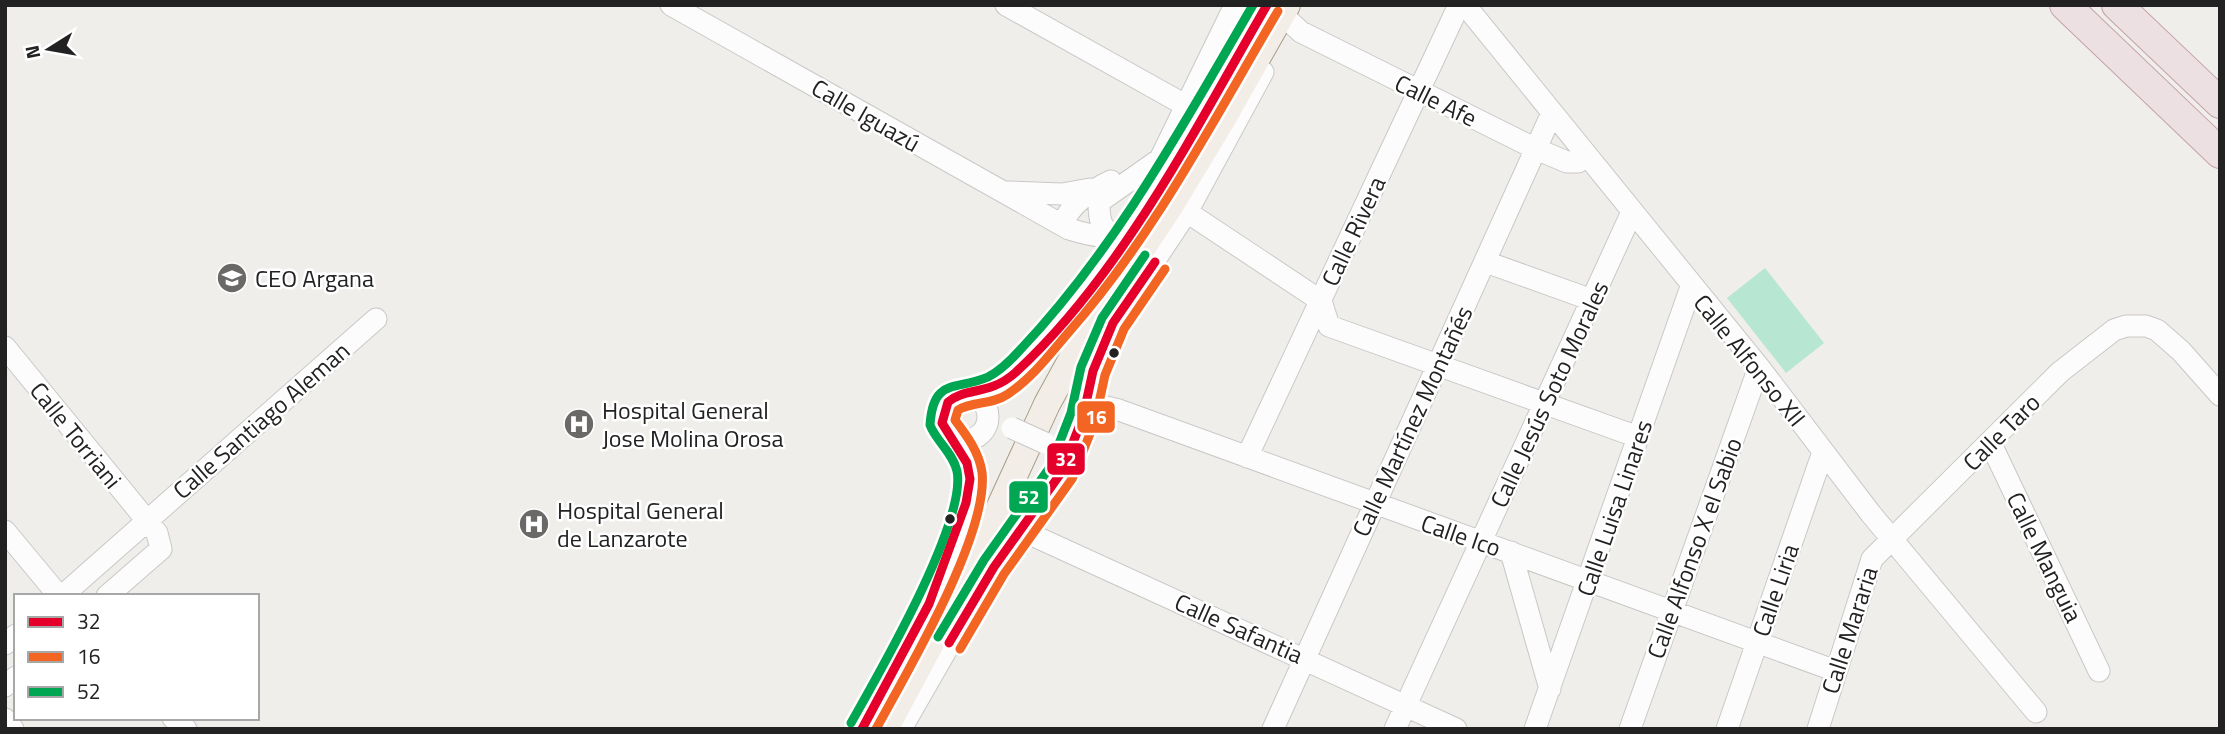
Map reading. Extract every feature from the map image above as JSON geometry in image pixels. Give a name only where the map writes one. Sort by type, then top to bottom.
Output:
[{"type":"highway","points":[[2065,5],[2220,153]]},
{"type":"highway","points":[[2117,5],[2220,103]]},
{"type":"main road","points":[[885,729],[973,565],[1046,404],[1087,331],[1169,208],[1287,9]]},
{"type":"main road","points":[[876,729],[965,562],[1037,403],[1073,337],[1287,9]]},
{"type":"street","name":"Calle Iguazú","points":[[671,5],[1065,227]]},
{"type":"street","points":[[1006,5],[1181,112]]},
{"type":"street","points":[[1065,227],[1098,195],[1160,159],[1235,5]]},
{"type":"street","points":[[862,729],[930,603],[955,541],[970,478],[956,439],[942,423],[943,407],[951,398],[962,393],[975,394],[996,387],[1018,368],[1087,289],[1267,5]]},
{"type":"street","name":"Calle Rivera","points":[[1247,457],[1459,5]]},
{"type":"street","name":"Calle Alfonso XII","points":[[1465,5],[1691,287],[1759,367],[1891,538],[2036,712]]},
{"type":"street","points":[[901,729],[968,610],[1060,473],[1083,417],[1085,402],[1113,323],[1187,212],[1287,9]]},
{"type":"street","name":"Calle Afe","points":[[1287,9],[1301,32],[1418,92],[1567,162],[1578,162],[1585,154]]},
{"type":"street","name":"Calle Martínez Montañés","points":[[1273,729],[1436,364],[1486,262],[1552,113]]},
{"type":"street","points":[[1002,191],[1098,195]]},
{"type":"street","points":[[1098,195],[1099,219],[1104,230],[1123,234]]},
{"type":"street","points":[[1187,212],[1321,302],[1329,326],[1638,436]]},
{"type":"street","name":"Calle Jesús Soto Morales","points":[[1395,729],[1632,212]]},
{"type":"street","points":[[1065,227],[1102,238],[1123,234]]},
{"type":"street","points":[[1065,227],[1083,240],[1094,258],[1087,289]]},
{"type":"street","points":[[1486,262],[1592,300]]},
{"type":"street","name":"Calle Luisa Linares","points":[[1535,729],[1691,287]]},
{"type":"street","name":"Calle Santiago Aleman","points":[[62,594],[148,522],[376,319]]},
{"type":"street","name":"Calle Taro","points":[[1891,538],[1991,444],[2060,372],[2114,330],[2136,326],[2157,330],[2220,395]]},
{"type":"street","name":"Calle Torriani","points":[[5,347],[148,522]]},
{"type":"street","name":"Calle Alfonso X el Sabio","points":[[1630,729],[1759,367]]},
{"type":"street","points":[[956,439],[971,440],[977,437],[983,433],[989,420],[986,405],[975,394]]},
{"type":"street","name":"Calle Ico","points":[[1085,402],[1119,410],[1373,505],[1589,580],[1756,645],[1836,671]]},
{"type":"street","points":[[989,420],[1069,451]]},
{"type":"street","name":"Calle Manguia","points":[[1991,444],[2099,671]]},
{"type":"street","name":"Calle Liria","points":[[1727,729],[1823,452]]},
{"type":"street","points":[[109,594],[161,549],[157,533],[148,522]]},
{"type":"street","name":"Calle Safantia","points":[[1021,530],[1456,729]]},
{"type":"street","points":[[5,531],[58,594]]},
{"type":"street","name":"Calle Mararia","points":[[1818,729],[1871,559],[1891,538]]},
{"type":"street","points":[[1511,552],[1550,689]]},
{"type":"street","points":[[5,719],[13,729]]},
{"type":"green space","points":[[1765,268],[1824,343],[1786,373],[1727,298]]},
{"type":"transit line","name":"52","points":[[851,723],[918,598],[948,525],[956,495],[957,471],[952,458],[930,425],[936,399],[948,388],[997,372],[1055,311],[1146,185],[1253,5]]},
{"type":"transit line","name":"32","points":[[862,729],[929,604],[966,503],[970,479],[967,463],[942,423],[948,402],[962,394],[996,385],[1015,373],[1054,334],[1089,292],[1154,199],[1267,5]]},
{"type":"transit line","name":"16","points":[[876,729],[925,639],[960,566],[981,499],[982,472],[975,451],[955,420],[958,410],[989,402],[1017,388],[1099,296],[1128,258],[1181,177],[1278,11]]},
{"type":"transit line","name":"52","points":[[938,637],[984,560],[1050,467],[1071,413],[1081,367],[1102,318],[1145,255]]},
{"type":"transit line","name":"32","points":[[949,643],[994,567],[1061,473],[1083,417],[1093,371],[1113,323],[1155,262]]},
{"type":"transit line","name":"16","points":[[960,649],[1004,574],[1072,479],[1095,421],[1105,375],[1124,329],[1165,269]]},
{"type":"place","name":"CEO Argana","points":[[232,278]]},
{"type":"place","name":"Hospital General Jose Molina Orosa","points":[[579,424]]},
{"type":"place","name":"Hospital General de Lanzarote","points":[[534,524]]}]
